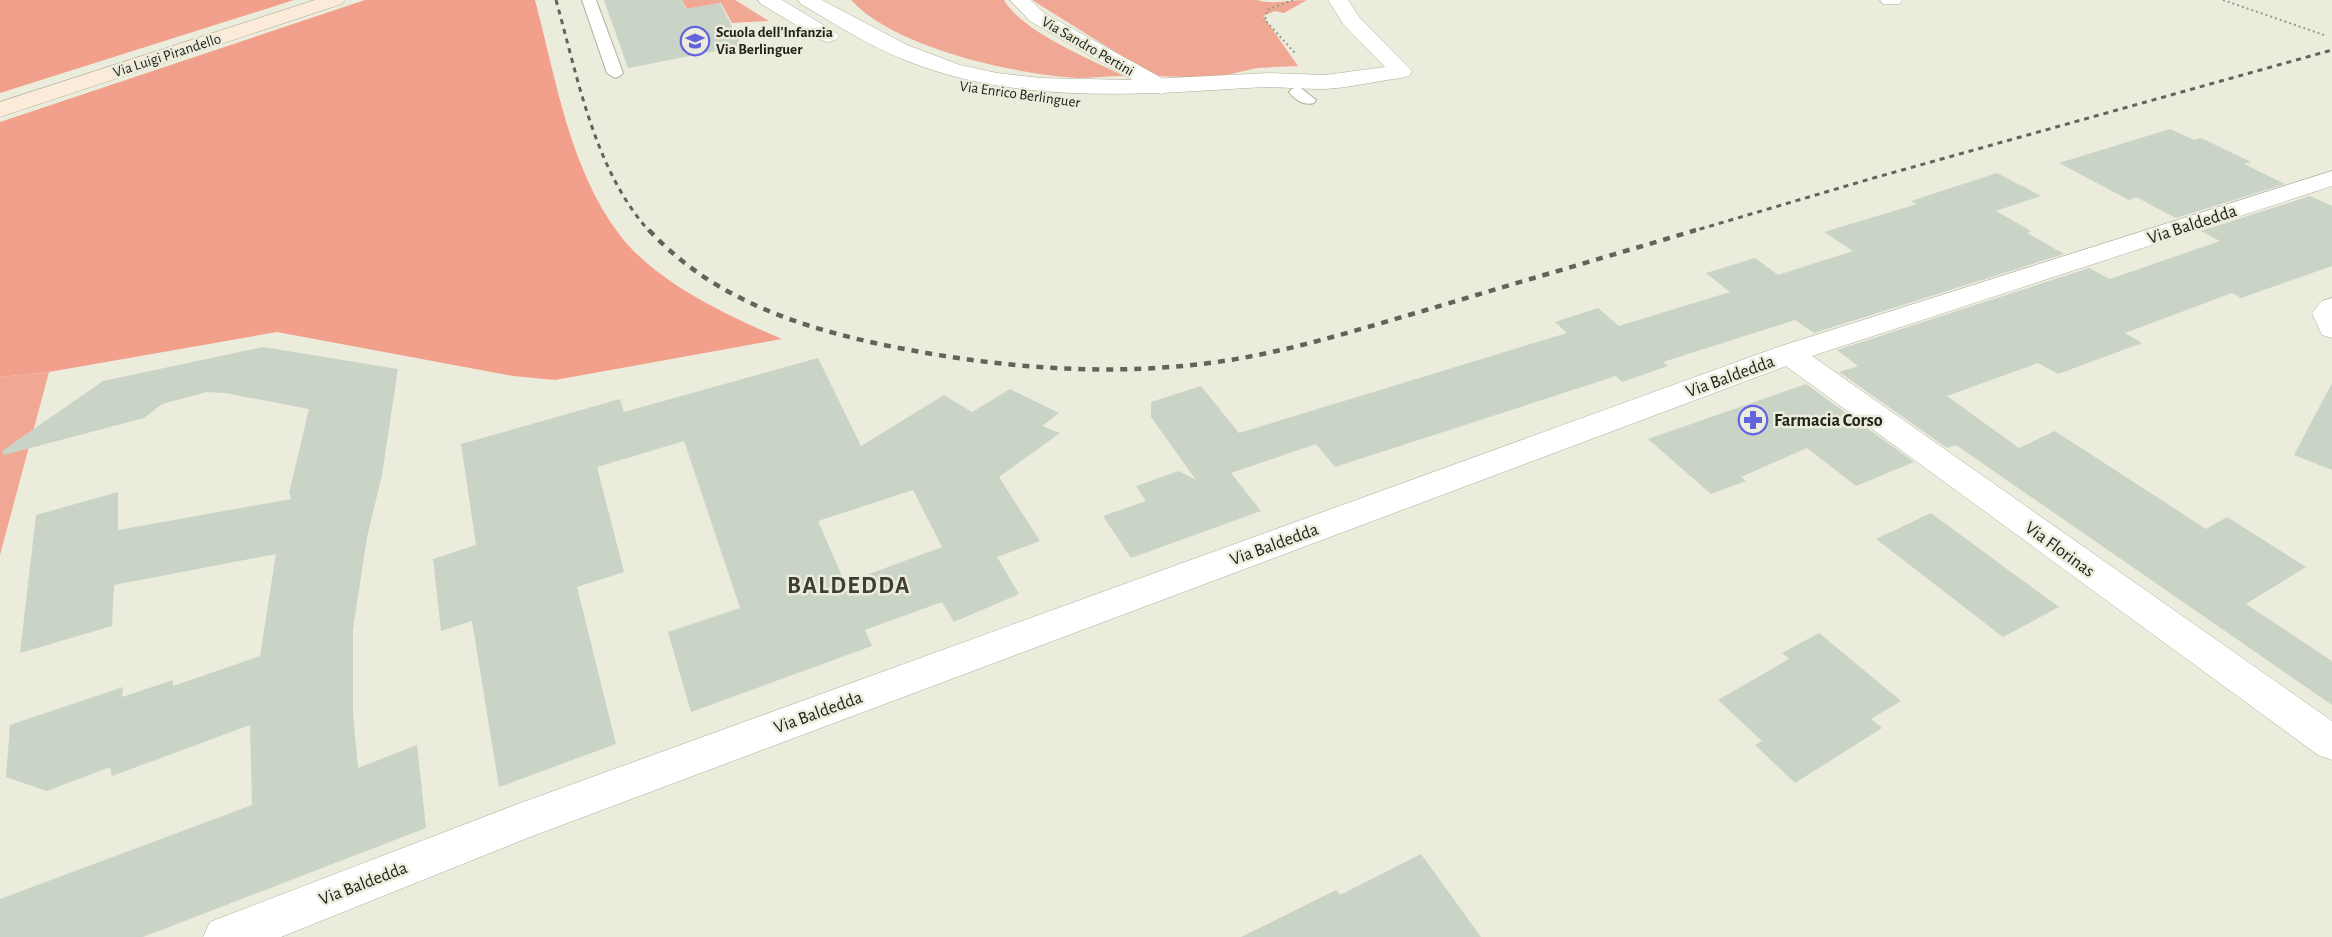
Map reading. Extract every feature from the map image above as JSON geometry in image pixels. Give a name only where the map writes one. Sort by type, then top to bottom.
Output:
[{"type":"main road","name":"Via Luigi Pirandello","points":[[0,110],[335,0]]},
{"type":"street","name":"Via Enrico Berlinguer","points":[[768,0],[864,56],[928,79],[980,91],[1061,102],[1123,104],[1303,96],[1326,82]]},
{"type":"street","name":"Via Enrico Berlinguer","points":[[809,0],[849,24],[914,56],[982,76],[1073,87],[1161,87],[1263,79],[1326,82],[1401,71],[1351,21],[1338,0]]},
{"type":"street","name":"Via Sandro Pertini","points":[[1020,0],[1037,16],[1161,87]]},
{"type":"street","name":"Via Baldedda","points":[[226,937],[514,824],[1789,354],[2325,186]]},
{"type":"street","points":[[2332,307],[2326,313],[2332,329]]},
{"type":"street","name":"Via Florinas","points":[[1789,354],[2332,743]]},
{"type":"lane","points":[[589,0],[615,73]]},
{"type":"path","points":[[2223,0],[2324,35]]},
{"type":"shaded area","points":[[0,0],[294,0],[0,93]]},
{"type":"shaded area","points":[[365,0],[535,0],[566,122],[576,151],[602,208],[619,234],[634,251],[672,282],[739,320],[782,339],[555,380],[513,376],[277,332],[49,372],[0,377],[0,122]]},
{"type":"shaded area","points":[[682,0],[735,0],[769,21],[732,23],[721,3],[687,9]]},
{"type":"shaded area","points":[[851,0],[1004,0],[1013,12],[1041,34],[1124,76],[1078,78],[1051,75],[1021,71],[957,56],[896,32],[871,17]]},
{"type":"shaded area","points":[[1032,0],[1257,0],[1275,2],[1307,0],[1284,13],[1275,11],[1263,16],[1298,66],[1257,68],[1213,78],[1154,76]]},
{"type":"shaded area","points":[[49,372],[0,555],[0,377]]},
{"type":"building","points":[[604,0],[682,0],[686,9],[720,3],[742,46],[628,68]]},
{"type":"building","points":[[2170,129],[2194,140],[2201,138],[2251,162],[2244,164],[2285,184],[2176,218],[2136,197],[2129,200],[2059,163]]},
{"type":"building","points":[[1997,173],[2041,196],[1996,211],[2031,231],[2027,233],[2064,254],[1814,333],[1795,320],[1663,362],[1668,366],[1622,382],[1616,376],[1335,467],[1316,444],[1231,473],[1261,511],[1131,558],[1103,516],[1146,501],[1136,486],[1179,471],[1196,480],[1151,417],[1151,402],[1201,386],[1239,433],[1567,333],[1555,322],[1598,308],[1619,326],[1730,292],[1706,273],[1755,258],[1778,275],[1853,251],[1824,232],[1917,204],[1911,201]]},
{"type":"building","points":[[2310,196],[2332,206],[2332,266],[2241,298],[2232,293],[2125,333],[2142,343],[2058,374],[2038,363],[1947,396],[2019,448],[2055,431],[2206,529],[2227,517],[2306,567],[2246,604],[2332,661],[2332,705],[1956,445],[1947,448],[1839,372],[1858,366],[1837,350],[2089,268],[2110,279],[2220,241],[2201,231]]},
{"type":"building","points":[[263,347],[398,369],[382,475],[367,537],[353,629],[353,713],[358,768],[417,745],[426,828],[143,937],[0,937],[0,899],[252,805],[250,725],[112,776],[110,767],[47,791],[6,777],[10,725],[123,687],[122,697],[173,680],[173,686],[260,656],[276,554],[114,585],[112,626],[20,653],[36,515],[118,492],[118,530],[291,499],[289,493],[309,409],[225,393],[207,392],[162,404],[144,418],[4,455],[2,451],[103,381]]},
{"type":"building","points":[[818,358],[861,446],[944,395],[972,412],[1010,389],[1059,413],[1042,426],[1060,433],[999,477],[1040,541],[997,557],[1019,594],[954,622],[942,602],[865,630],[872,646],[691,712],[668,632],[740,608],[684,441],[597,467],[624,572],[577,587],[616,744],[499,787],[472,621],[441,631],[433,559],[476,545],[461,444],[620,399],[624,412]],"holes":[[[913,490],[942,547],[845,583],[818,521]]]},
{"type":"building","points":[[2332,383],[2332,470],[2294,455]]},
{"type":"building","points":[[1806,384],[1914,462],[1856,486],[1807,448],[1741,477],[1746,481],[1711,494],[1648,439]]},
{"type":"building","points":[[1931,513],[2059,607],[2003,637],[1876,539]]},
{"type":"building","points":[[1819,633],[1901,701],[1871,719],[1882,728],[1795,783],[1755,745],[1762,741],[1718,700],[1789,659],[1782,653]]},
{"type":"building","points":[[1421,854],[1481,937],[1241,937],[1336,890],[1340,895]]},
{"type":"railway","points":[[556,0],[590,122],[601,152],[615,181],[650,232]]},
{"type":"railway","points":[[1690,232],[1870,179],[2332,50]]},
{"type":"railway","points":[[649,230],[674,254],[702,275],[731,293],[794,321],[860,340],[934,354],[1014,365],[1095,369],[1176,367],[1244,358],[1296,346],[1696,230]]},
{"type":"place","name":"Scuola dell'Infanzia Via Berlinguer","points":[[695,41]]},
{"type":"place","name":"Farmacia Corso","points":[[1753,420]]},
{"type":"district","name":"BALDEDDA","points":[[849,585]]}]
